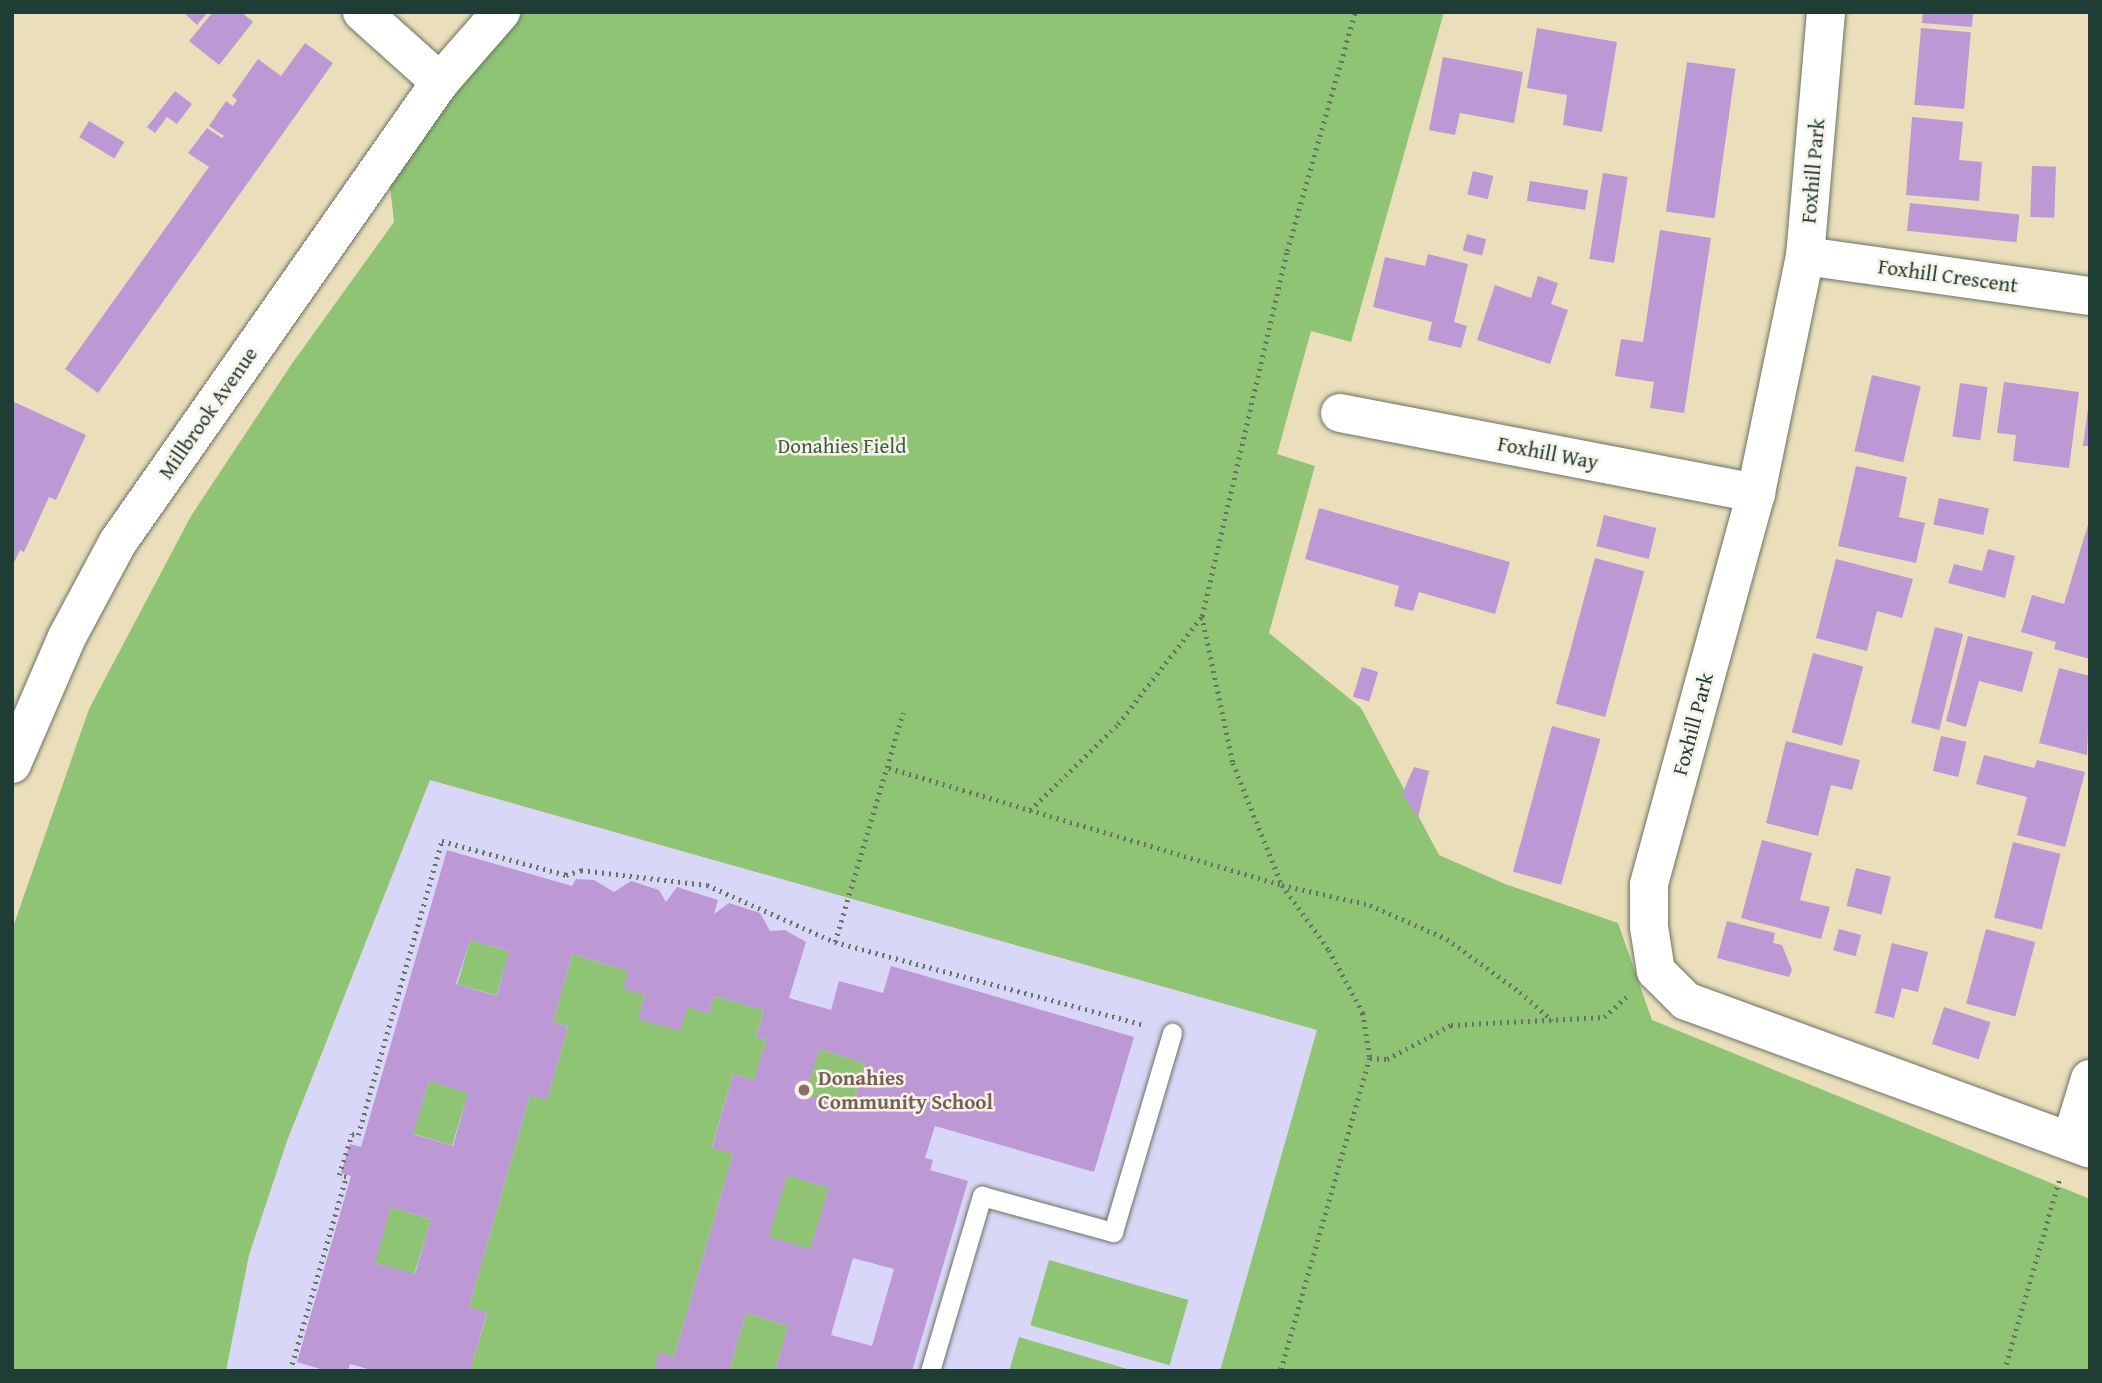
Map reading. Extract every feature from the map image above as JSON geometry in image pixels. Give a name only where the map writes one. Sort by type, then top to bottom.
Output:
[{"type":"street","points":[[362,12],[440,82]]},
{"type":"street","name":"Millbrook Avenue","points":[[12,764],[67,637],[118,542],[440,82],[500,12]]},
{"type":"street","name":"Foxhill Park","points":[[1656,971],[1649,927],[1649,885],[1756,493],[1805,256],[1826,12]]},
{"type":"street","name":"Foxhill Crescent","points":[[1805,256],[2090,296]]},
{"type":"street","name":"Foxhill Way","points":[[1340,413],[1756,493]]},
{"type":"street","points":[[1656,971],[1686,1001],[2080,1145],[2090,1079]]},
{"type":"lane","points":[[930,1371],[982,1196],[1113,1232],[1172,1033]]},
{"type":"path","points":[[1030,810],[1118,724],[1202,615],[1287,251],[1355,12]]},
{"type":"path","points":[[1202,615],[1233,763],[1282,885],[1329,950],[1363,1013],[1370,1058],[1282,1371]]},
{"type":"path","points":[[835,942],[889,768],[903,713]]},
{"type":"path","points":[[889,768],[1282,885],[1370,905],[1447,939],[1520,992],[1552,1020]]},
{"type":"path","points":[[290,1371],[346,1177],[340,1175],[352,1134],[358,1135],[442,841],[566,875],[581,870],[706,885],[835,942],[1172,1033]]},
{"type":"path","points":[[1370,1058],[1387,1059],[1451,1026],[1604,1017],[1656,971]]},
{"type":"path","points":[[2004,1371],[2080,1145]]},
{"type":"shaded area","name":"Donahies Community School","points":[[430,780],[1317,1030],[1220,1371],[226,1371],[249,1255],[287,1141]]},
{"type":"green space","name":"Donahies Field","points":[[502,12],[1444,12],[1351,342],[1311,331],[1277,454],[1315,466],[1269,633],[1361,708],[1439,855],[1505,884],[1618,923],[1652,1020],[2090,1199],[2090,1371],[1220,1371],[1317,1030],[430,780],[287,1141],[249,1255],[226,1371],[12,1371],[12,930],[89,709],[191,516],[291,365],[394,222],[387,159]]},
{"type":"green space","points":[[470,940],[509,951],[497,996],[457,984]]},
{"type":"green space","points":[[572,954],[628,971],[645,995],[638,1019],[688,1007],[709,1014],[714,996],[764,1010],[756,1037],[766,1040],[754,1080],[733,1074],[712,1147],[733,1154],[674,1357],[659,1353],[654,1371],[470,1371],[487,1313],[469,1307],[530,1095],[547,1100],[568,1027],[553,1022]]},
{"type":"green space","points":[[819,1049],[865,1063],[851,1109],[805,1095]]},
{"type":"green space","points":[[429,1081],[468,1093],[452,1146],[413,1134]]},
{"type":"green space","points":[[787,1175],[829,1188],[810,1250],[768,1237]]},
{"type":"green space","points":[[391,1207],[431,1219],[414,1275],[374,1262]]},
{"type":"green space","points":[[1049,1260],[1188,1300],[1170,1365],[1030,1325]]},
{"type":"green space","points":[[746,1313],[788,1326],[775,1371],[729,1371]]},
{"type":"green space","points":[[1019,1337],[1134,1371],[1009,1371]]},
{"type":"building","points":[[183,12],[208,12],[197,25]]},
{"type":"building","points":[[213,12],[241,12],[253,22],[219,65],[189,41]]},
{"type":"building","points":[[1923,12],[1973,12],[1972,27],[1922,23]]},
{"type":"building","points":[[1537,28],[1617,42],[1602,132],[1563,125],[1567,95],[1527,88]]},
{"type":"building","points":[[1921,28],[1971,32],[1964,109],[1914,105]]},
{"type":"building","points":[[305,43],[333,63],[98,393],[65,369],[209,167],[188,153],[207,128],[222,138],[224,136],[209,126],[226,101],[233,106],[237,100],[232,96],[258,59],[281,76]]},
{"type":"building","points":[[1443,57],[1523,72],[1514,123],[1460,113],[1455,135],[1429,130]]},
{"type":"building","points":[[1687,62],[1736,69],[1715,218],[1666,212]]},
{"type":"building","points":[[175,91],[192,104],[177,124],[167,117],[155,133],[147,127]]},
{"type":"building","points":[[1912,117],[1963,122],[1959,160],[1982,162],[1979,201],[1906,195]]},
{"type":"building","points":[[89,121],[124,142],[114,158],[79,137]]},
{"type":"building","points":[[2032,166],[2056,167],[2054,218],[2030,217]]},
{"type":"building","points":[[1473,171],[1493,176],[1488,199],[1467,194]]},
{"type":"building","points":[[1603,173],[1628,177],[1614,263],[1589,259]]},
{"type":"building","points":[[1530,181],[1588,190],[1585,210],[1527,201]]},
{"type":"building","points":[[1910,203],[2019,214],[2016,242],[1907,231]]},
{"type":"building","points":[[1660,230],[1711,238],[1684,413],[1650,408],[1654,382],[1615,376],[1621,339],[1643,342]]},
{"type":"building","points":[[1467,234],[1486,239],[1482,256],[1463,250]]},
{"type":"building","points":[[1428,254],[1468,264],[1454,322],[1467,326],[1461,348],[1428,340],[1432,322],[1373,307],[1385,257],[1425,266]]},
{"type":"building","points":[[1538,276],[1558,283],[1551,304],[1568,310],[1550,364],[1477,340],[1495,285],[1531,298]]},
{"type":"building","points":[[1872,375],[1921,386],[1903,462],[1854,451]]},
{"type":"building","points":[[2004,382],[2079,392],[2069,468],[2013,461],[2016,435],[1997,433]]},
{"type":"building","points":[[1960,383],[1988,387],[1980,440],[1952,436]]},
{"type":"building","points":[[12,401],[86,435],[56,500],[49,497],[24,552],[20,550],[12,567]]},
{"type":"building","points":[[2088,408],[2090,446],[2083,446]]},
{"type":"building","points":[[1856,466],[1907,477],[1899,517],[1925,523],[1916,563],[1838,546]]},
{"type":"building","points":[[1939,498],[1989,509],[1983,535],[1933,524]]},
{"type":"building","points":[[1319,508],[1510,562],[1495,614],[1419,592],[1413,611],[1394,606],[1399,586],[1305,559]]},
{"type":"building","points":[[1604,515],[1656,528],[1649,559],[1596,546]]},
{"type":"building","points":[[2090,518],[2090,659],[2054,649],[2056,642],[2021,632],[2032,595],[2064,604]]},
{"type":"building","points":[[1988,549],[2015,556],[2005,598],[1948,583],[1954,564],[1982,571]]},
{"type":"building","points":[[1595,558],[1644,571],[1605,717],[1556,704]]},
{"type":"building","points":[[1836,559],[1913,579],[1902,618],[1877,611],[1867,651],[1816,638]]},
{"type":"building","points":[[1935,627],[1963,634],[1939,730],[1911,723]]},
{"type":"building","points":[[1968,636],[2033,652],[2022,692],[1979,681],[1966,727],[1946,721]]},
{"type":"building","points":[[1813,653],[1863,666],[1842,746],[1792,732]]},
{"type":"building","points":[[1362,667],[1378,672],[1369,702],[1353,697]]},
{"type":"building","points":[[2059,668],[2090,676],[2087,755],[2039,743]]},
{"type":"building","points":[[1552,726],[1600,739],[1561,885],[1513,872]]},
{"type":"building","points":[[1941,736],[1966,742],[1958,777],[1933,771]]},
{"type":"building","points":[[1786,741],[1860,760],[1852,790],[1831,785],[1818,836],[1766,823]]},
{"type":"building","points":[[1984,755],[2034,768],[2037,760],[2085,772],[2065,847],[2017,835],[2027,797],[1976,784]]},
{"type":"building","points":[[1414,767],[1429,771],[1418,818],[1402,794]]},
{"type":"building","points":[[1762,840],[1812,853],[1800,900],[1830,907],[1821,939],[1741,918]]},
{"type":"building","points":[[2013,842],[2061,854],[2042,930],[1994,918]]},
{"type":"building","points":[[447,850],[572,886],[576,879],[594,880],[614,892],[631,881],[659,890],[666,902],[677,887],[718,900],[714,914],[729,903],[760,913],[770,931],[785,930],[806,942],[789,998],[831,1010],[839,981],[883,993],[891,966],[1134,1037],[1094,1172],[935,1126],[925,1158],[933,1160],[930,1170],[968,1181],[912,1371],[775,1371],[788,1326],[746,1313],[729,1371],[654,1371],[659,1352],[674,1357],[733,1154],[712,1148],[733,1074],[754,1080],[766,1040],[756,1037],[764,1010],[714,996],[709,1014],[688,1007],[680,1031],[638,1019],[645,995],[623,989],[628,971],[572,954],[553,1022],[568,1027],[547,1100],[530,1095],[469,1307],[487,1312],[470,1371],[375,1371],[350,1364],[348,1371],[327,1371],[297,1362],[351,1176],[341,1173],[350,1144],[361,1147]],"holes":[[[470,940],[509,951],[497,996],[456,984]],[[819,1049],[865,1063],[851,1109],[806,1095]],[[429,1081],[468,1093],[453,1146],[413,1134]],[[787,1175],[829,1188],[810,1249],[769,1237]],[[391,1207],[431,1219],[415,1274],[375,1263]],[[853,1258],[894,1269],[872,1346],[831,1335]]]},
{"type":"building","points":[[1856,868],[1891,877],[1881,915],[1847,906]]},
{"type":"building","points":[[1727,921],[1775,933],[1773,943],[1782,945],[1792,970],[1789,977],[1717,958]]},
{"type":"building","points":[[1839,929],[1861,935],[1856,956],[1833,950]]},
{"type":"building","points":[[1986,929],[2035,942],[2015,1017],[1966,1003]]},
{"type":"building","points":[[1892,943],[1928,952],[1918,992],[1902,988],[1894,1018],[1875,1013]]},
{"type":"building","points":[[1944,1007],[1991,1022],[1979,1059],[1932,1044]]},
{"type":"place","name":"Donahies Community School","points":[[804,1090]]}]
